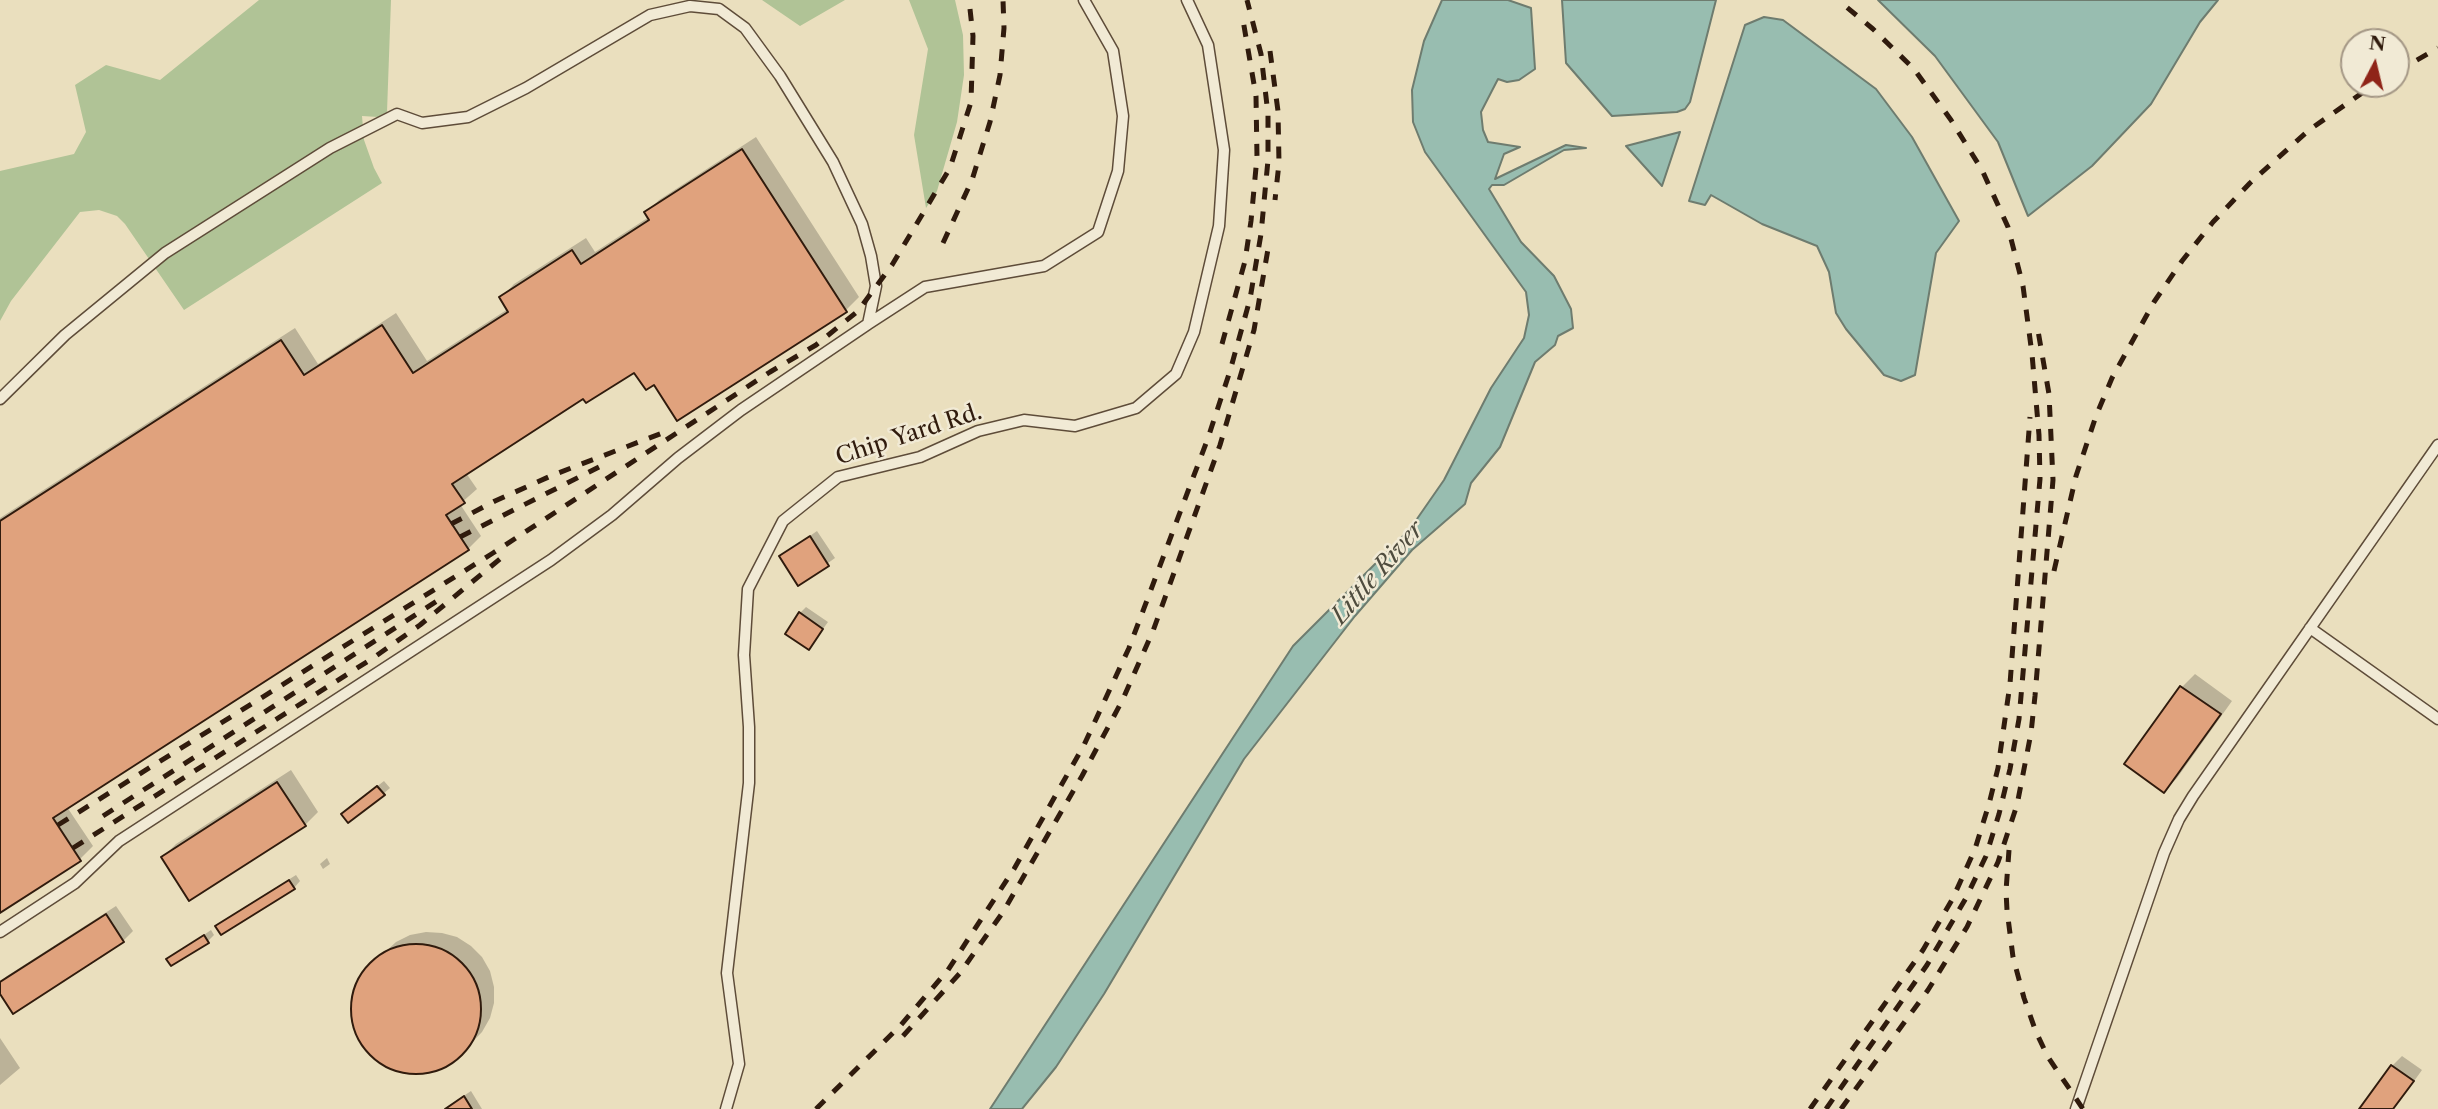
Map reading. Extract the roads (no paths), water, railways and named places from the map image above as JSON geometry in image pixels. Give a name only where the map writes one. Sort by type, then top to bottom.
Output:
[{"type":"lane","points":[[0,932],[75,883],[119,841],[551,560],[612,515],[678,458],[741,410],[925,287],[1044,266],[1098,232],[1118,171],[1123,117],[1113,51],[1084,0]]},
{"type":"lane","name":"Chip Yard Rd.","points":[[726,1109],[739,1064],[727,973],[749,783],[749,727],[744,655],[748,589],[783,521],[838,477],[920,457],[978,431],[1024,420],[1075,426],[1136,408],[1176,374],[1194,332],[1219,226],[1224,150],[1208,45],[1187,0]]},
{"type":"lane","points":[[0,399],[65,335],[165,253],[330,148],[397,114],[422,123],[468,117],[526,88],[650,15],[690,6],[719,9],[745,27],[780,76],[833,162],[862,224],[871,256],[876,286],[868,324]]},
{"type":"lane","points":[[2076,1109],[2171,835],[2193,796],[2438,445]]},
{"type":"lane","points":[[2310,628],[2438,719]]},
{"type":"water","name":"Little River","points":[[1442,0],[1508,0],[1531,8],[1535,69],[1519,80],[1507,82],[1498,79],[1481,112],[1483,130],[1488,142],[1520,147],[1504,154],[1495,179],[1566,145],[1586,148],[1564,150],[1504,185],[1492,185],[1489,189],[1521,242],[1554,276],[1571,309],[1573,328],[1558,336],[1555,345],[1535,362],[1500,447],[1471,483],[1465,504],[1412,550],[1355,616],[1244,759],[1104,994],[1056,1067],[1022,1109],[990,1109],[1293,646],[1410,529],[1444,480],[1491,388],[1524,338],[1529,315],[1526,292],[1425,152],[1413,122],[1412,90],[1424,41]]},
{"type":"water","points":[[1562,0],[1716,0],[1690,102],[1685,109],[1677,112],[1612,116],[1566,63]]},
{"type":"water","points":[[1878,0],[2218,0],[2200,22],[2151,104],[2092,166],[2028,216],[1998,142],[1935,56]]},
{"type":"water","points":[[1764,17],[1783,20],[1876,89],[1912,137],[1959,221],[1936,253],[1915,375],[1901,381],[1884,375],[1836,313],[1829,272],[1817,246],[1762,224],[1711,195],[1705,205],[1689,201],[1745,25]]},
{"type":"water","points":[[1680,132],[1662,186],[1626,146]]},
{"type":"railway","points":[[58,825],[493,553],[770,372],[816,345],[858,311],[892,265],[950,168],[971,102],[973,36],[969,0]]},
{"type":"railway","points":[[943,243],[972,180],[990,122],[1000,75],[1004,28],[1003,0]]},
{"type":"railway","points":[[816,1109],[900,1026],[948,970],[1014,869],[1084,745],[1129,648],[1208,438],[1250,299],[1261,234],[1268,160],[1268,114],[1261,54],[1247,0]]},
{"type":"railway","points":[[1826,1109],[1927,965],[1966,898],[1986,856],[2010,769],[2019,719],[2040,479],[2032,354],[2023,286],[2008,227],[1982,170],[1951,120],[1914,69],[1838,0]]},
{"type":"railway","points":[[1222,344],[1245,261],[1257,157],[1256,96],[1243,20]]},
{"type":"railway","points":[[2410,64],[2438,48]]},
{"type":"railway","points":[[1270,51],[1278,111],[1279,163],[1275,200]]},
{"type":"railway","points":[[2054,571],[2076,476],[2096,416],[2112,378],[2154,302],[2213,222],[2250,183],[2309,130],[2355,98]]},
{"type":"railway","points":[[903,1036],[960,973],[1003,912],[1122,701],[1153,631],[1220,445],[1254,330],[1268,249]]},
{"type":"railway","points":[[1841,1109],[1928,990],[1967,927],[1998,862],[2017,805],[2031,733],[2053,480],[2049,394],[2037,325]]},
{"type":"railway","points":[[1810,1109],[1923,950],[1953,898],[1975,849],[1998,768],[2010,684],[2030,417]]},
{"type":"railway","points":[[451,524],[553,475],[670,430]]},
{"type":"railway","points":[[460,537],[599,467]]},
{"type":"railway","points":[[73,848],[373,658],[420,625],[506,554]]},
{"type":"railway","points":[[103,816],[437,601]]},
{"type":"railway","points":[[2009,850],[2007,910],[2013,957],[2024,998],[2048,1057],[2083,1109]]}]
